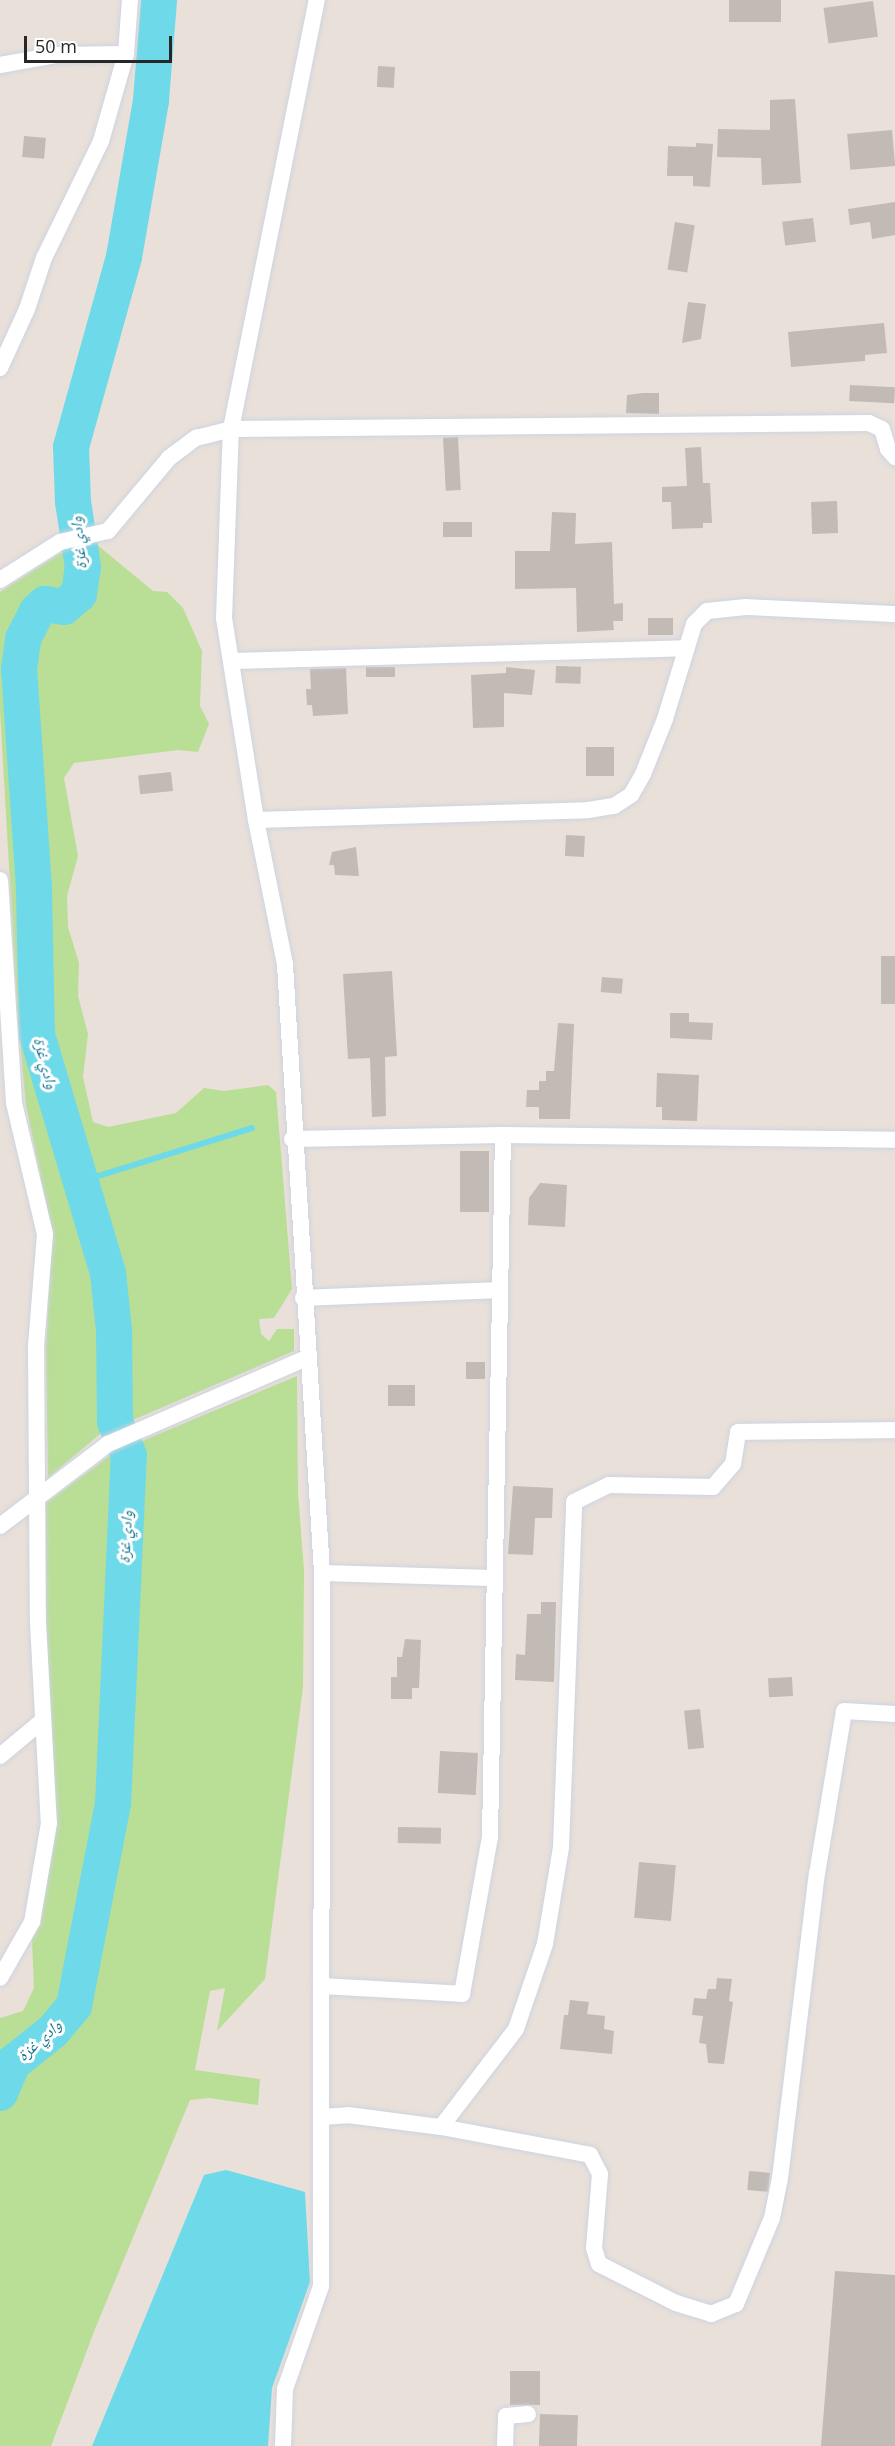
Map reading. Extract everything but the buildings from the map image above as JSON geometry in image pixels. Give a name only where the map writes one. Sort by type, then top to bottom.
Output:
[{"type":"street","points":[[0,368],[27,309],[44,258],[100,141],[126,54],[130,0]]},
{"type":"street","points":[[283,2446],[285,2389],[321,2286],[322,1573],[292,1139],[285,964],[256,820],[224,618],[231,429],[317,0]]},
{"type":"street","points":[[0,65],[57,55],[126,54]]},
{"type":"street","points":[[0,580],[60,542],[108,531],[169,458],[196,438],[231,429],[869,423],[882,429],[888,449],[895,456]]},
{"type":"street","points":[[256,820],[588,810],[614,806],[631,795],[643,774],[694,624],[707,611],[719,608],[895,614]]},
{"type":"street","points":[[232,661],[686,648]]},
{"type":"street","points":[[0,880],[14,1102],[45,1234],[36,1346],[42,1721],[49,1823],[32,1922],[0,1978]]},
{"type":"street","points":[[292,1139],[503,1135],[895,1140]]},
{"type":"street","points":[[321,1986],[462,1994],[490,1837],[492,1578],[503,1135]]},
{"type":"street","points":[[303,1298],[500,1290]]},
{"type":"street","points":[[0,1526],[108,1444],[307,1358]]},
{"type":"street","points":[[441,2127],[516,2028],[545,1944],[561,1846],[574,1502],[609,1485],[713,1487],[734,1464],[738,1432],[895,1430]]},
{"type":"street","points":[[322,1573],[492,1578]]},
{"type":"street","points":[[321,2117],[348,2115],[441,2127],[590,2154],[600,2174],[594,2248],[599,2264],[676,2303],[711,2314],[736,2304],[772,2218],[780,2178],[817,1874],[844,1711],[895,1714]]},
{"type":"street","points":[[0,1756],[42,1721]]},
{"type":"street","points":[[505,2446],[506,2416],[528,2414]]},
{"type":"green space","points":[[95,543],[153,591],[167,592],[183,608],[202,651],[200,706],[209,724],[198,752],[178,750],[74,763],[64,778],[78,856],[67,896],[68,927],[79,963],[78,996],[88,1034],[83,1077],[93,1122],[108,1127],[176,1113],[204,1088],[224,1091],[268,1085],[276,1092],[292,1289],[274,1318],[259,1319],[261,1334],[269,1341],[277,1329],[294,1329],[294,1351],[100,1434],[48,1478],[46,1348],[52,1232],[26,1106],[18,1022],[0,711],[0,592],[59,554]]},
{"type":"green space","points":[[297,1376],[298,1494],[304,1570],[303,1687],[265,1979],[217,2031],[225,1988],[210,1991],[195,2070],[260,2079],[258,2105],[209,2098],[190,2100],[95,2329],[51,2446],[0,2446],[0,2018],[23,2011],[34,1988],[32,1940],[39,1923],[57,1823],[45,1615],[46,1503],[113,1453]]},
{"type":"water","points":[[226,2170],[305,2192],[310,2282],[272,2388],[268,2446],[92,2446],[204,2175]]},
{"type":"waterway","name":"وادي غزة","points":[[0,2093],[13,2063],[53,2031],[74,2006],[113,1804],[129,1456],[115,1422],[114,1330],[108,1273],[37,1035],[34,888],[19,669],[23,639],[37,611],[45,604],[64,607],[79,594],[83,567],[73,502],[71,447],[124,257],[151,100],[159,0]]},
{"type":"waterway","points":[[79,1182],[252,1128]]}]
